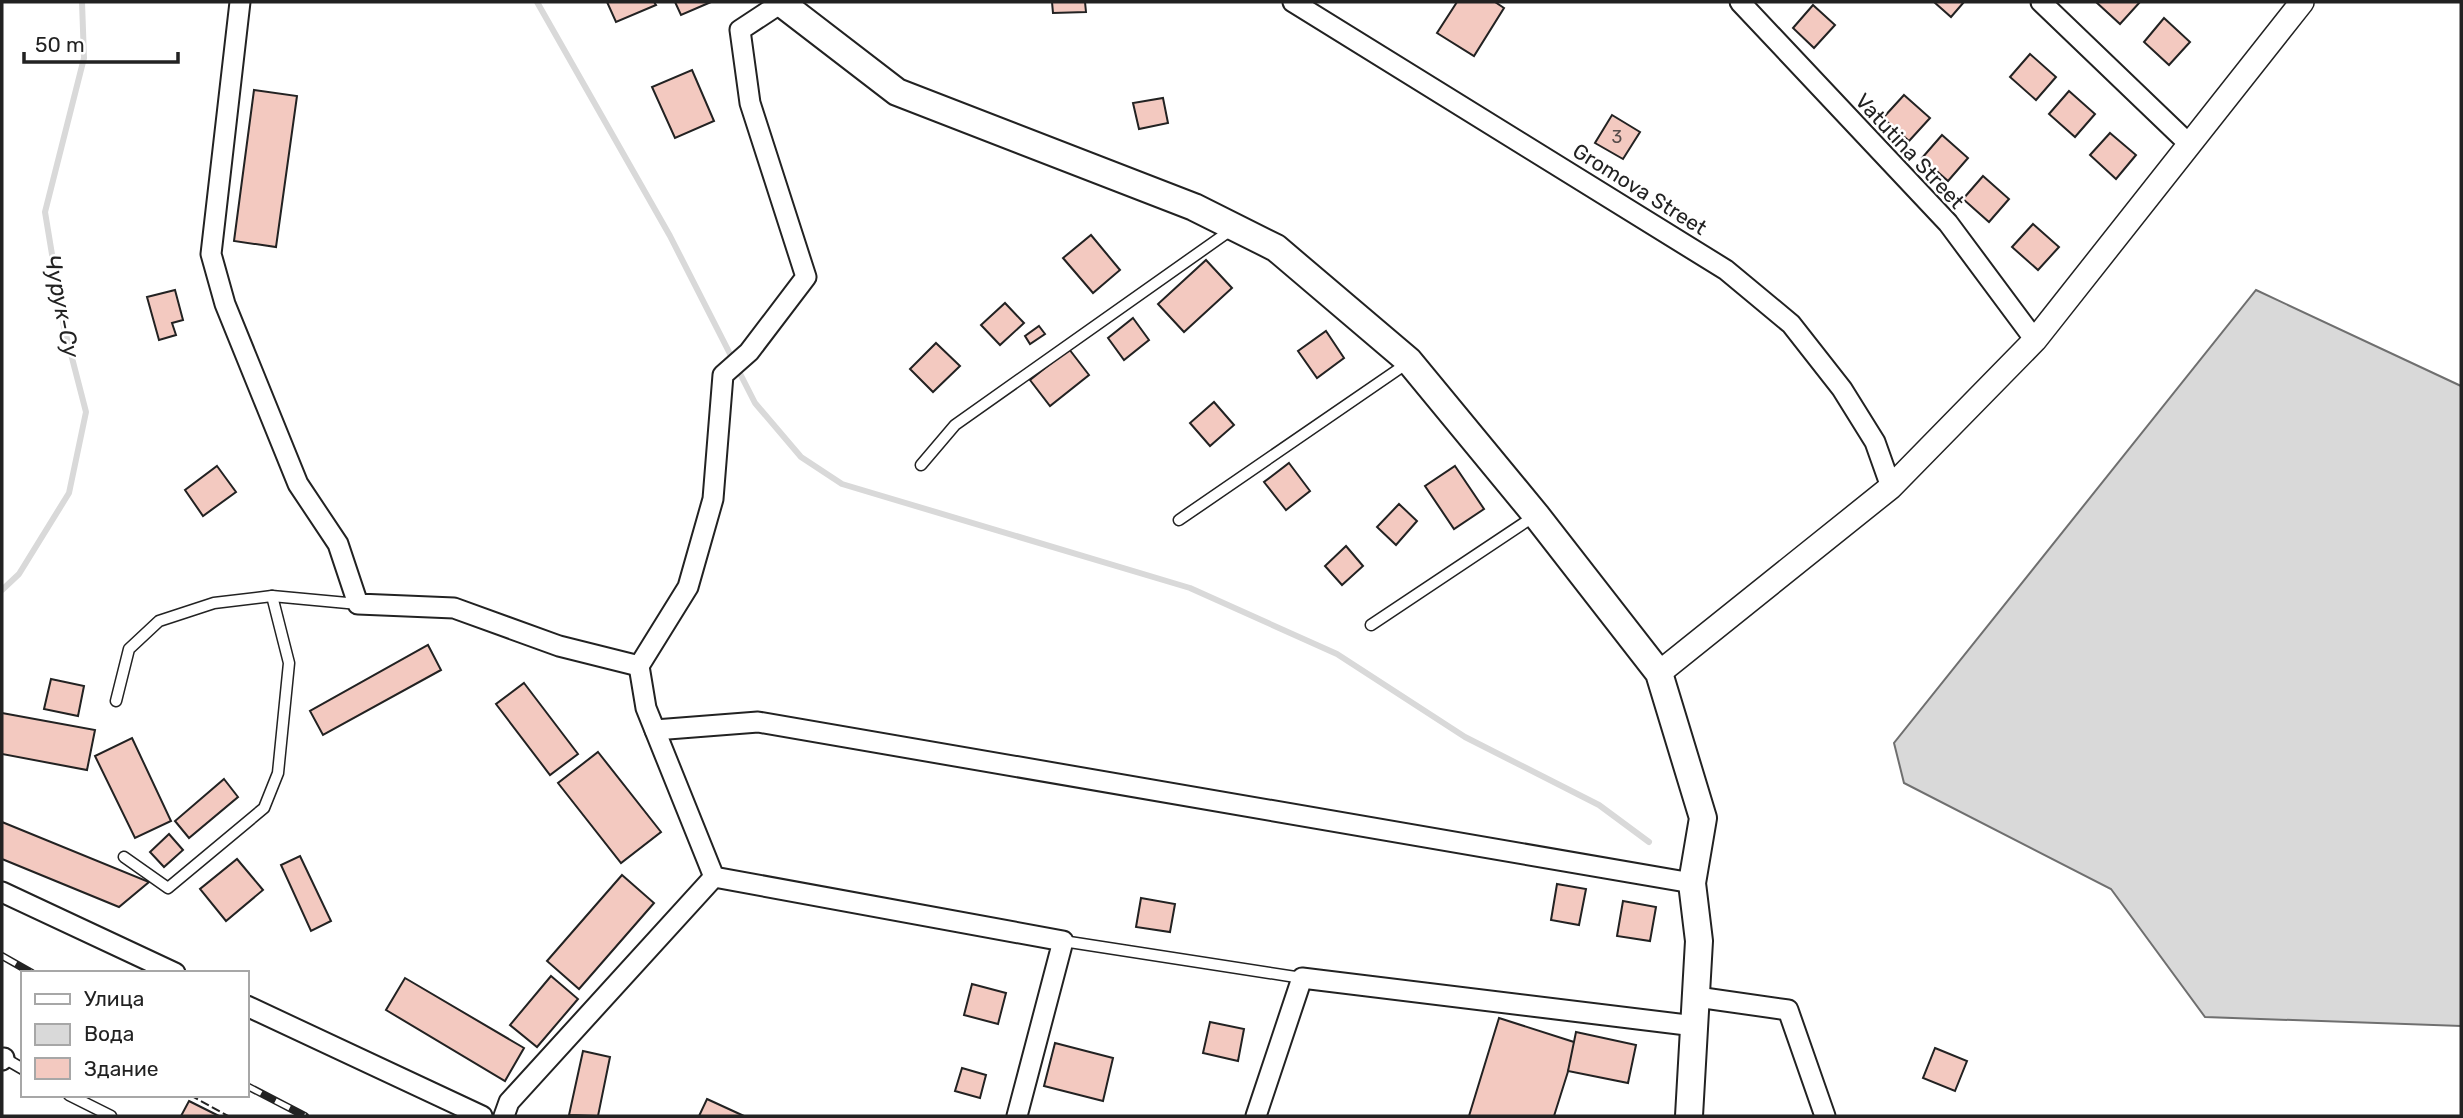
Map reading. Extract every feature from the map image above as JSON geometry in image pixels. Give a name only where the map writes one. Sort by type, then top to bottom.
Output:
[{"type":"main road","points":[[781,2],[897,92],[1194,207],[1276,248],[1409,361],[1536,515],[1659,673],[1703,818],[1692,883],[1699,941],[1689,1116]]},
{"type":"street","points":[[240,2],[211,254],[225,303],[299,484],[338,544],[358,604],[454,608],[559,646],[639,666]]},
{"type":"street","points":[[714,877],[646,708],[639,666],[688,587],[692,575],[713,499],[723,375],[749,352],[806,277],[750,103],[740,30],[781,2]]},
{"type":"street","name":"Gromova Street","points":[[1293,2],[1726,270],[1791,324],[1842,389],[1875,442],[1891,487]]},
{"type":"street","name":"Vatutina Street","points":[[1740,2],[1948,223],[2035,340]]},
{"type":"street","points":[[2042,2],[2189,144]]},
{"type":"street","points":[[1659,673],[1891,487],[2035,340],[2302,2]]},
{"type":"street","points":[[655,730],[758,722],[1692,883]]},
{"type":"street","points":[[714,877],[1063,941],[1017,1116]]},
{"type":"street","points":[[504,1116],[509,1102],[714,877]]},
{"type":"street","points":[[2,892],[171,971]]},
{"type":"street","points":[[1256,1116],[1302,978],[1695,1026]]},
{"type":"street","points":[[1696,997],[1788,1010],[1825,1116]]},
{"type":"street","points":[[248,1006],[482,1116]]},
{"type":"lane","points":[[921,465],[955,425],[1234,227]]},
{"type":"lane","points":[[1179,520],[1409,361]]},
{"type":"lane","points":[[1371,625],[1536,515]]},
{"type":"lane","points":[[116,701],[130,649],[159,621],[214,603],[272,596],[358,604]]},
{"type":"lane","points":[[124,857],[168,888],[264,808],[278,773],[289,663],[272,596]]},
{"type":"lane","points":[[1063,941],[1302,978]]},
{"type":"lane","points":[[3,1059],[21,1068]]},
{"type":"lane","points":[[73,1097],[111,1116]]},
{"type":"water","points":[[2256,290],[2461,386],[2461,1026],[2205,1017],[2111,889],[1904,783],[1894,743]]},
{"type":"building","points":[[607,2],[654,2],[656,5],[616,22]]},
{"type":"building","points":[[675,2],[711,2],[681,15]]},
{"type":"building","points":[[1052,2],[1085,2],[1086,12],[1053,13]]},
{"type":"building","points":[[1457,2],[1495,2],[1504,8],[1474,56],[1437,33]]},
{"type":"building","points":[[1934,2],[1964,2],[1951,17]]},
{"type":"building","points":[[2096,2],[2140,2],[2120,24]]},
{"type":"building","points":[[1813,5],[1835,25],[1814,48],[1793,28]]},
{"type":"building","points":[[2164,18],[2190,42],[2169,65],[2144,42]]},
{"type":"building","points":[[2030,54],[2056,77],[2036,100],[2010,77]]},
{"type":"building","points":[[692,70],[714,121],[675,138],[652,87]]},
{"type":"building","points":[[254,90],[297,96],[276,247],[234,241]]},
{"type":"building","points":[[2069,91],[2095,114],[2075,137],[2049,114]]},
{"type":"building","points":[[1904,95],[1930,118],[1909,141],[1883,118]]},
{"type":"building","points":[[1163,98],[1168,123],[1139,129],[1133,103]]},
{"type":"building","points":[[1612,115],[1640,132],[1623,159],[1595,143]]},
{"type":"building","points":[[2110,133],[2136,155],[2116,179],[2090,155]]},
{"type":"building","points":[[1942,135],[1968,158],[1948,181],[1922,158]]},
{"type":"building","points":[[1983,176],[2009,199],[1989,222],[1963,199]]},
{"type":"building","points":[[2033,224],[2059,247],[2038,270],[2012,247]]},
{"type":"building","points":[[1091,235],[1120,270],[1093,293],[1063,258]]},
{"type":"building","points":[[1206,260],[1232,288],[1184,332],[1158,304]]},
{"type":"building","points":[[175,290],[183,320],[172,323],[176,335],[159,340],[147,297]]},
{"type":"building","points":[[1005,303],[1024,323],[1000,345],[981,325]]},
{"type":"building","points":[[1133,318],[1149,340],[1124,360],[1108,338]]},
{"type":"building","points":[[1039,326],[1045,334],[1030,344],[1025,336]]},
{"type":"building","points":[[1326,331],[1344,358],[1317,378],[1298,351]]},
{"type":"building","points":[[936,343],[960,366],[933,392],[910,369]]},
{"type":"building","points":[[1069,349],[1089,375],[1050,406],[1030,380]]},
{"type":"building","points":[[1214,402],[1234,425],[1210,446],[1190,423]]},
{"type":"building","points":[[1289,463],[1310,491],[1286,510],[1264,482]]},
{"type":"building","points":[[217,466],[236,492],[203,516],[185,490]]},
{"type":"building","points":[[1455,466],[1484,509],[1454,529],[1425,486]]},
{"type":"building","points":[[1399,504],[1417,521],[1396,545],[1377,527]]},
{"type":"building","points":[[1346,546],[1363,566],[1342,585],[1325,566]]},
{"type":"building","points":[[428,645],[441,670],[323,735],[310,711]]},
{"type":"building","points":[[51,679],[84,686],[78,716],[44,709]]},
{"type":"building","points":[[524,683],[578,754],[550,775],[496,704]]},
{"type":"building","points":[[2,713],[95,730],[87,770],[2,754]]},
{"type":"building","points":[[132,738],[171,821],[135,838],[95,756]]},
{"type":"building","points":[[598,752],[661,832],[621,863],[558,783]]},
{"type":"building","points":[[224,779],[238,797],[189,838],[175,821]]},
{"type":"building","points":[[2,822],[149,882],[119,907],[2,859]]},
{"type":"building","points":[[169,834],[183,850],[164,867],[150,852]]},
{"type":"building","points":[[300,856],[331,921],[311,931],[281,865]]},
{"type":"building","points":[[237,859],[263,890],[226,921],[200,889]]},
{"type":"building","points":[[622,875],[654,903],[579,989],[547,961]]},
{"type":"building","points":[[1557,884],[1586,889],[1579,925],[1551,920]]},
{"type":"building","points":[[1141,898],[1175,904],[1170,932],[1136,927]]},
{"type":"building","points":[[1623,901],[1656,907],[1650,941],[1617,936]]},
{"type":"building","points":[[551,976],[578,999],[537,1047],[510,1025]]},
{"type":"building","points":[[405,978],[524,1048],[505,1081],[386,1010]]},
{"type":"building","points":[[972,984],[1006,993],[998,1024],[964,1015]]},
{"type":"building","points":[[1499,1018],[1577,1043],[1554,1116],[1469,1116]]},
{"type":"building","points":[[1210,1022],[1244,1029],[1238,1061],[1203,1053]]},
{"type":"building","points":[[1576,1032],[1636,1045],[1628,1083],[1568,1071]]},
{"type":"building","points":[[1055,1043],[1113,1058],[1103,1101],[1044,1086]]},
{"type":"building","points":[[1935,1048],[1967,1061],[1955,1091],[1923,1078]]},
{"type":"building","points":[[583,1051],[610,1057],[598,1116],[569,1115]]},
{"type":"building","points":[[962,1068],[986,1075],[980,1098],[955,1091]]},
{"type":"building","points":[[707,1099],[744,1116],[699,1116]]},
{"type":"building","points":[[189,1101],[219,1116],[181,1116]]},
{"type":"waterway","name":"Чурук-Су","points":[[2,590],[19,574],[69,493],[86,412],[64,327],[45,212],[84,58],[82,2]]},
{"type":"waterway","points":[[537,2],[670,236],[755,403],[801,457],[842,484],[1190,588],[1337,654],[1465,737],[1599,805],[1649,842]]},
{"type":"railway","points":[[2,956],[28,971]]},
{"type":"railway","points":[[248,1087],[305,1116]]},
{"type":"fence","points":[[194,1097],[228,1116]]}]
